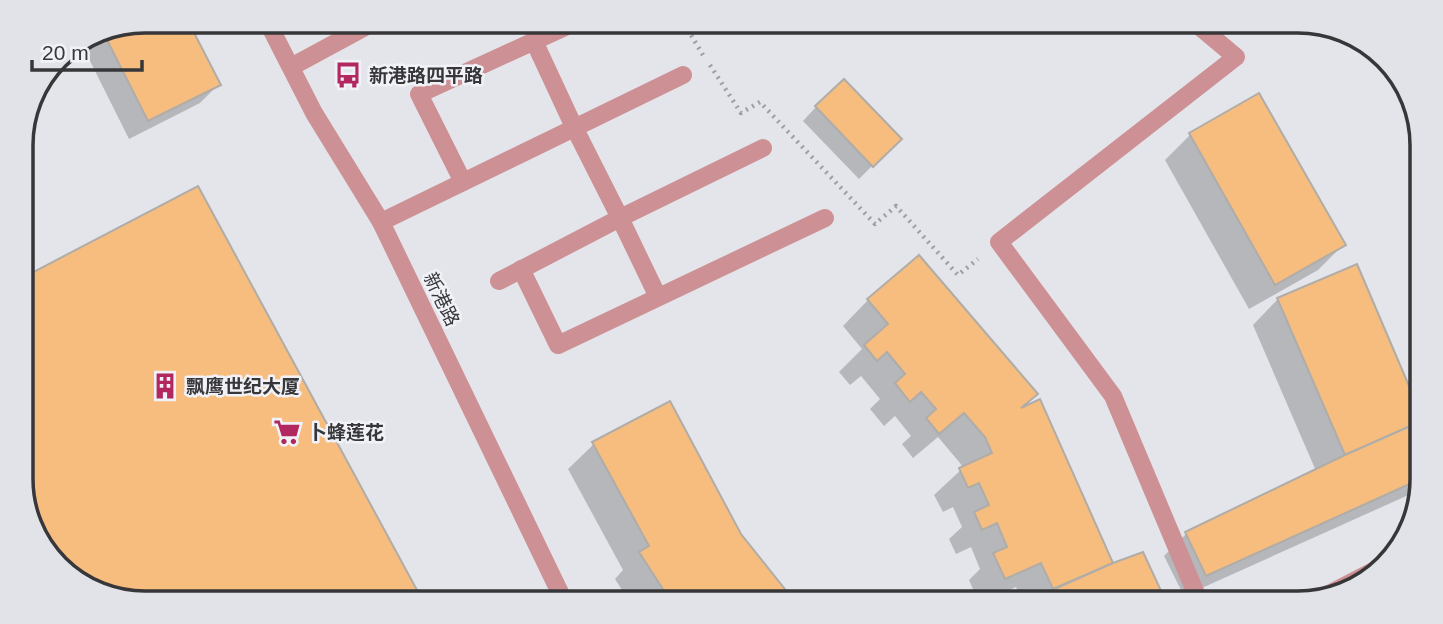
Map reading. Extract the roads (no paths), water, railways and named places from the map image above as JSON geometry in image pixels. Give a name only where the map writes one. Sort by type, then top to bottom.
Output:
[{"type":"street","name":"新港路","points":[[273,33],[314,113],[381,222],[559,591]]},
{"type":"street","points":[[291,67],[354,33]]},
{"type":"street","points":[[463,182],[419,94],[552,33]]},
{"type":"street","points":[[1195,591],[1113,396],[999,242],[1236,57],[1207,33]]},
{"type":"street","points":[[534,41],[658,297]]},
{"type":"street","points":[[381,222],[683,75]]},
{"type":"street","points":[[499,281],[763,148]]},
{"type":"street","points":[[522,269],[558,345],[825,218]]},
{"type":"place","name":"新港路四平路","points":[[348,75]]},
{"type":"place","name":"飘鹰世纪大厦","points":[[165,386]]},
{"type":"place","name":"卜蜂莲花","points":[[287,432]]}]
